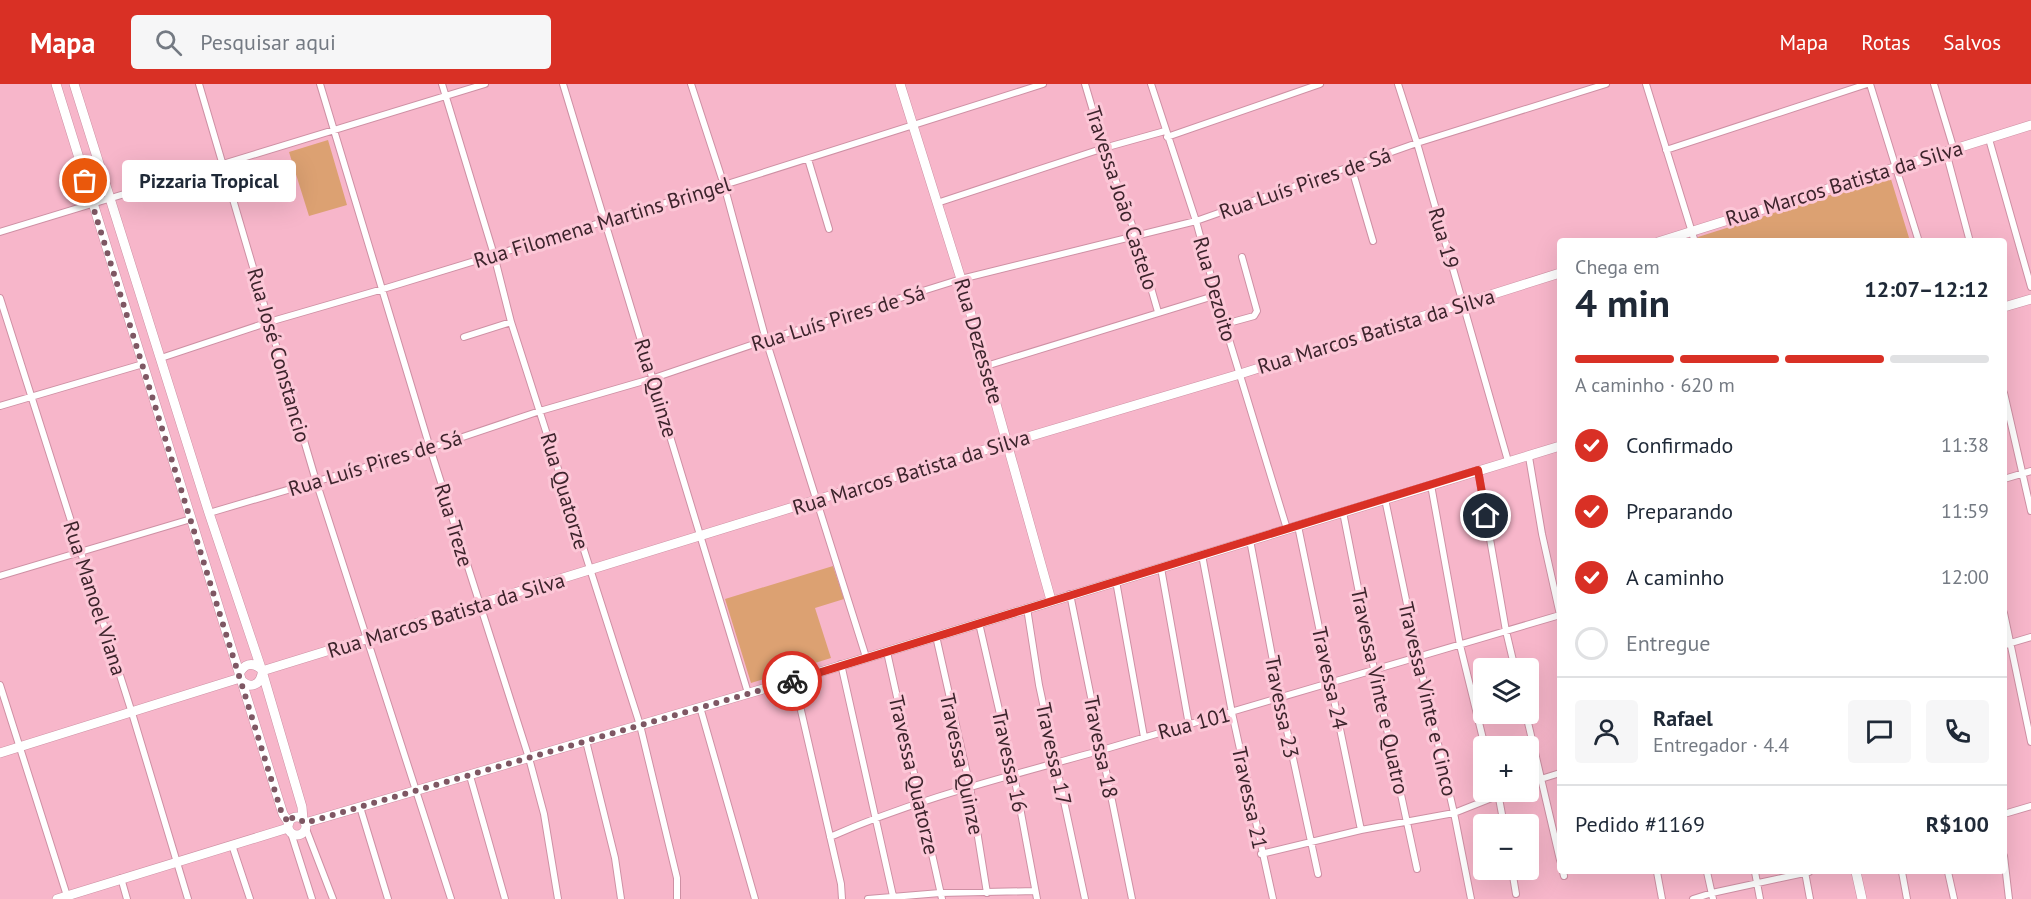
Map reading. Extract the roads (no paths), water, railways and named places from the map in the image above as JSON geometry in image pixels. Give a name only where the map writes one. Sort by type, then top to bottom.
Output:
[{"type":"main road","points":[[56,84],[282,814],[289,828],[299,835],[304,824],[302,807],[262,671],[209,513],[74,84]]},
{"type":"main road","name":"Rua Dezessete","points":[[900,84],[961,279],[1051,600]]},
{"type":"main road","name":"Rua Marcos Batista da Silva","points":[[1669,238],[2031,125]]},
{"type":"main road","points":[[71,135],[89,130]]},
{"type":"main road","name":"Rua Marcos Batista da Silva","points":[[262,671],[816,500],[1240,374],[1557,274]]},
{"type":"main road","points":[[2007,306],[2030,302]]},
{"type":"main road","points":[[143,364],[144,355],[149,351],[155,352],[161,358]]},
{"type":"main road","points":[[143,364],[150,369],[156,368],[161,358]]},
{"type":"main road","points":[[304,824],[794,680],[1557,447]]},
{"type":"main road","points":[[178,479],[196,472]]},
{"type":"main road","points":[[240,678],[243,667],[248,664],[254,664],[262,671]]},
{"type":"main road","points":[[240,678],[247,685],[254,685],[260,681],[262,671]]},
{"type":"main road","points":[[0,753],[240,678]]},
{"type":"main road","points":[[64,898],[120,878],[289,828],[295,818],[304,824]]},
{"type":"main road","points":[[1856,874],[1862,899]]},
{"type":"street","name":"Rua José Constancio","points":[[199,84],[316,481],[451,899]]},
{"type":"street","name":"Rua Treze","points":[[320,84],[430,448],[529,758],[544,814],[558,899]]},
{"type":"street","name":"Rua Quatorze","points":[[442,84],[494,255],[511,322],[640,725],[677,879],[677,899]]},
{"type":"street","points":[[0,232],[484,84]]},
{"type":"street","name":"Rua Quinze","points":[[563,84],[748,693]]},
{"type":"street","points":[[691,84],[724,185],[766,340],[866,657]]},
{"type":"street","name":"Rua Filomena Martins Bringel","points":[[161,358],[269,322],[724,185],[1042,84]]},
{"type":"street","name":"Travessa João Castelo","points":[[1085,84],[1104,148],[1137,236],[1158,312]]},
{"type":"street","name":"Rua Dezoito","points":[[1150,84],[1196,221],[1287,529]]},
{"type":"street","points":[[937,202],[1104,148],[1166,134],[1320,84]]},
{"type":"street","name":"Rua 19","points":[[1398,84],[1508,461]]},
{"type":"street","name":"Rua Luís Pires de Sá","points":[[209,513],[430,448],[540,411],[654,378],[961,279],[1196,221],[1417,143],[1606,84]]},
{"type":"street","points":[[1646,84],[1694,238]]},
{"type":"street","points":[[1666,150],[1869,84],[1918,238]]},
{"type":"street","points":[[1934,84],[1969,238]]},
{"type":"street","points":[[1989,139],[2031,287]]},
{"type":"street","points":[[808,159],[829,229]]},
{"type":"street","points":[[1351,166],[1373,241]]},
{"type":"street","points":[[1225,324],[1254,316],[1257,311],[1242,257]]},
{"type":"street","points":[[986,366],[1216,295]]},
{"type":"street","name":"Rua Manoel Viana","points":[[0,298],[132,713],[188,899]]},
{"type":"street","points":[[464,337],[511,322]]},
{"type":"street","points":[[0,406],[143,364]]},
{"type":"street","points":[[2007,406],[2031,511]]},
{"type":"street","points":[[1529,457],[1542,534],[1557,602]]},
{"type":"street","points":[[1478,470],[1512,658]]},
{"type":"street","points":[[2007,478],[2031,471]]},
{"type":"street","points":[[1431,485],[1460,645],[1482,736]]},
{"type":"street","name":"Travessa Vinte e Cinco","points":[[1385,499],[1454,813],[1470,899]]},
{"type":"street","name":"Travessa Vinte e Quatro","points":[[1343,512],[1417,869]]},
{"type":"street","points":[[0,576],[191,519]]},
{"type":"street","name":"Travessa 24","points":[[1299,525],[1361,830]]},
{"type":"street","name":"Travessa 23","points":[[1250,540],[1280,699],[1318,874]]},
{"type":"street","name":"Travessa 21","points":[[1202,555],[1232,713],[1272,899]]},
{"type":"street","points":[[1161,568],[1189,725]]},
{"type":"street","points":[[1116,581],[1144,737]]},
{"type":"street","name":"Travessa 18","points":[[1070,594],[1132,899]]},
{"type":"street","name":"Travessa 17","points":[[1027,608],[1039,685],[1085,899]]},
{"type":"street","name":"Rua 101","points":[[830,837],[875,817],[921,802],[1057,761],[1280,699],[1557,616]]},
{"type":"street","name":"Travessa 16","points":[[979,623],[1014,775],[1037,899]]},
{"type":"street","name":"Travessa Quinze","points":[[936,636],[970,788],[987,893]]},
{"type":"street","points":[[2031,637],[2007,644],[2031,742]]},
{"type":"street","name":"Travessa Quatorze","points":[[887,652],[941,896]]},
{"type":"street","points":[[842,664],[893,896]]},
{"type":"street","points":[[794,680],[841,884],[842,899]]},
{"type":"street","points":[[0,685],[64,898]]},
{"type":"street","points":[[700,707],[755,899]]},
{"type":"street","points":[[1528,724],[1557,846]]},
{"type":"street","points":[[586,741],[615,858],[621,899]]},
{"type":"street","points":[[1539,779],[1557,774]]},
{"type":"street","points":[[470,776],[505,899]]},
{"type":"street","points":[[1261,854],[1361,830],[1454,813],[1479,802]]},
{"type":"street","points":[[2007,813],[2031,806]]},
{"type":"street","points":[[360,807],[388,899]]},
{"type":"street","points":[[304,824],[333,899]]},
{"type":"street","points":[[289,828],[312,899]]},
{"type":"street","points":[[232,845],[250,899]]},
{"type":"street","points":[[1657,874],[1662,899]]},
{"type":"street","points":[[1708,874],[1713,896]]},
{"type":"street","points":[[1755,874],[1760,899]]},
{"type":"street","points":[[1693,899],[1796,874]]},
{"type":"street","points":[[1806,874],[1810,899]]},
{"type":"street","points":[[1902,874],[1907,899]]},
{"type":"street","points":[[1948,874],[1954,899]]},
{"type":"street","points":[[2006,874],[2009,899]]},
{"type":"street","points":[[120,878],[127,899]]},
{"type":"street","points":[[1514,880],[1516,894]]},
{"type":"street","points":[[868,899],[893,896],[1035,891]]},
{"type":"place","name":"Pizzaria Tropical","points":[[85,181]]}]
